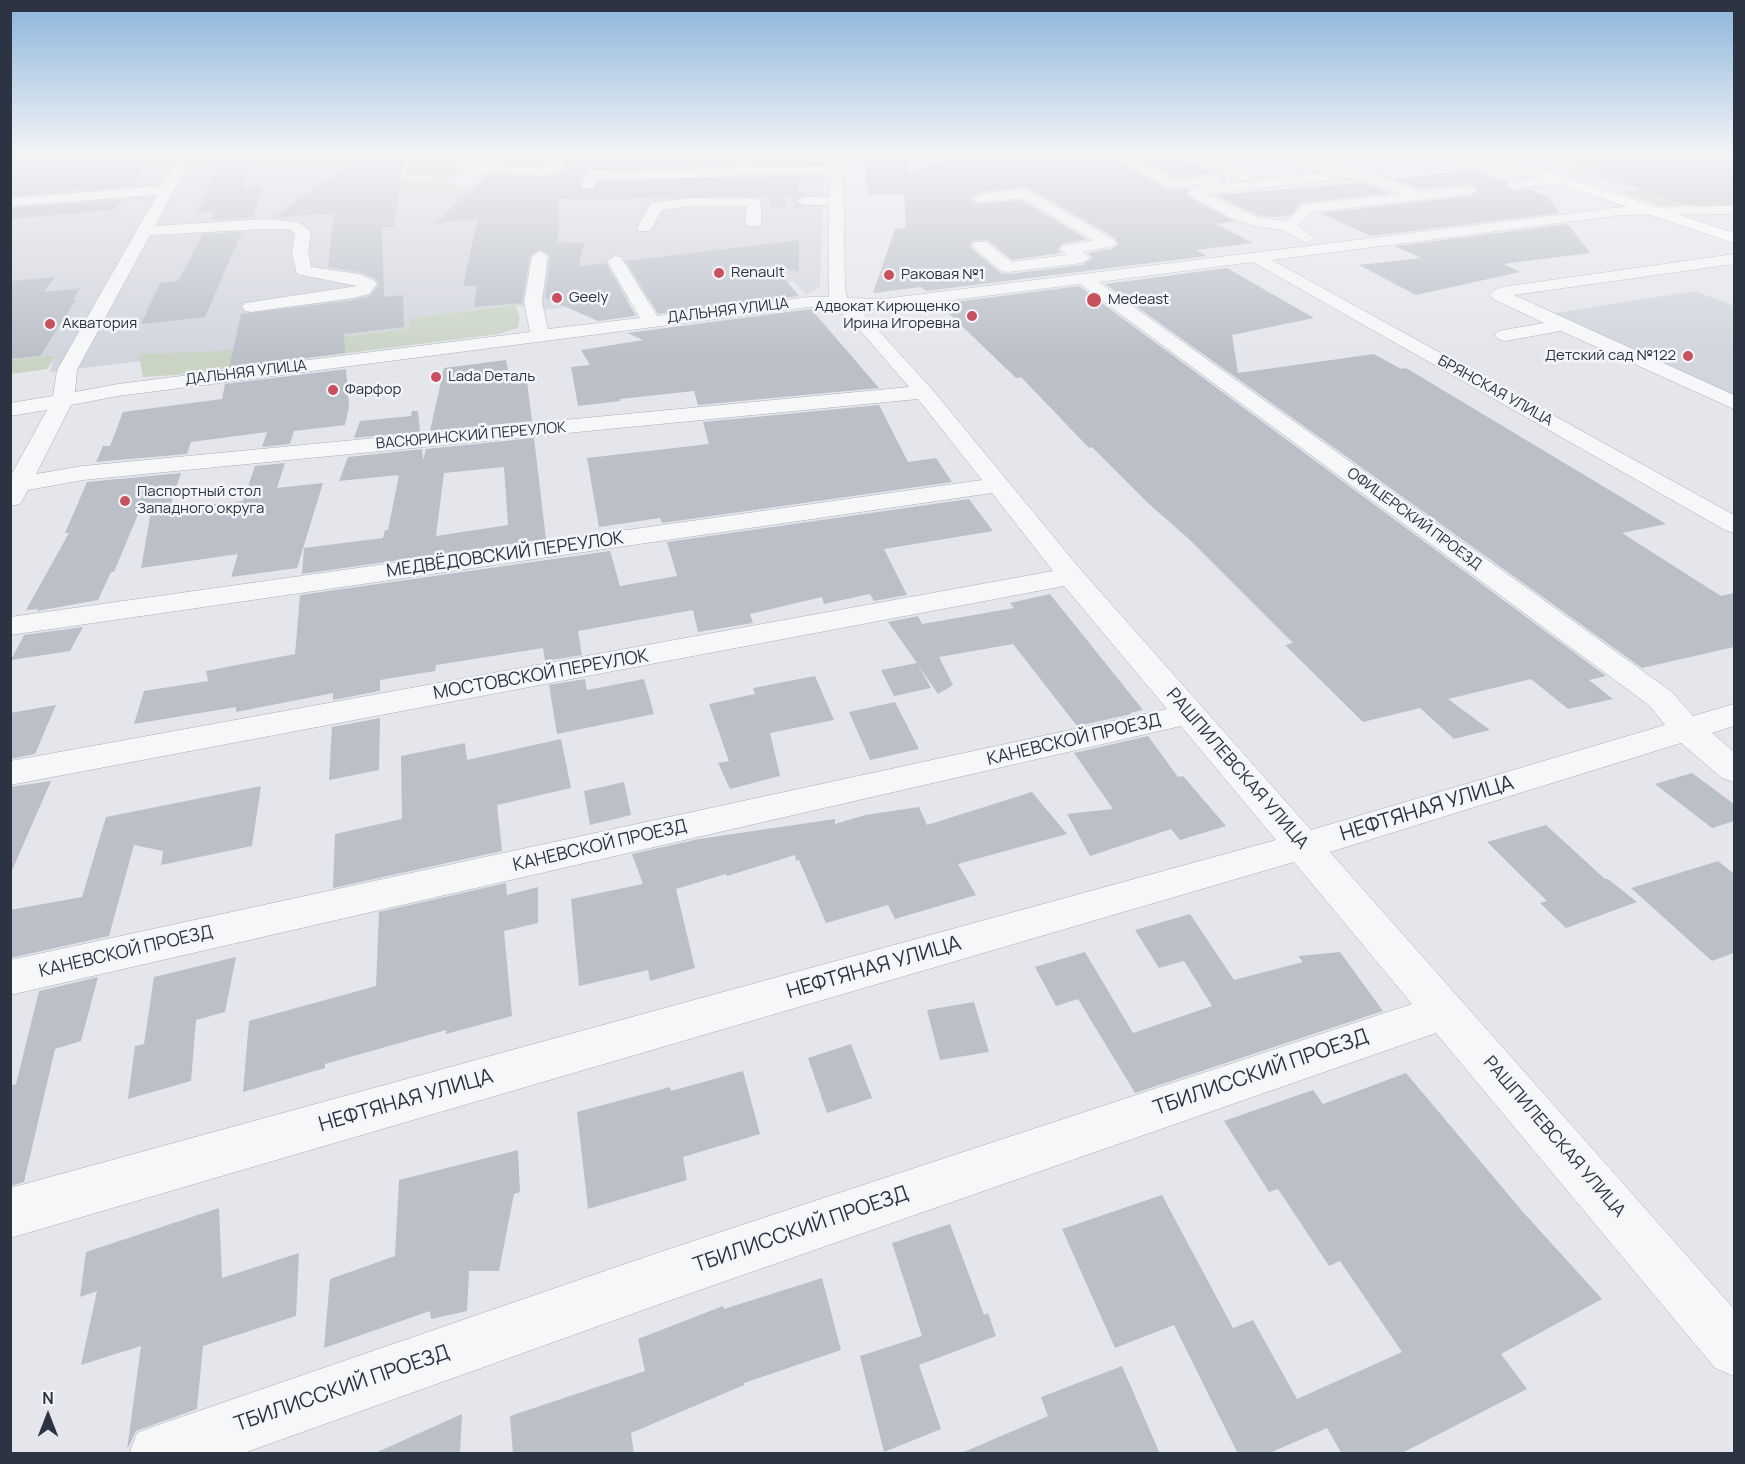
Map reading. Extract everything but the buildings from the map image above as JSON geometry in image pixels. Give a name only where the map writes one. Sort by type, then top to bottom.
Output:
[{"type":"main road","points":[[1682,220],[1734,238]]},
{"type":"street","points":[[14,491],[63,400],[68,370],[150,220]]},
{"type":"street","points":[[645,228],[649,220]]},
{"type":"street","points":[[836,220],[836,287],[839,303]]},
{"type":"street","points":[[981,245],[1008,267],[1082,258],[1068,249],[1108,243],[1070,220]]},
{"type":"street","name":"БРЯНСКАЯ УЛИЦА","points":[[1214,220],[1734,525]]},
{"type":"street","points":[[1251,220],[1290,228],[1323,240]]},
{"type":"street","points":[[1290,228],[1297,220]]},
{"type":"street","name":"ДАЛЬНЯЯ УЛИЦА","points":[[10,410],[118,390],[651,321],[809,302],[882,304],[1083,279],[1254,243],[1285,253],[1323,240],[1526,220]]},
{"type":"street","points":[[144,231],[264,224],[293,225],[303,232],[300,252],[303,270],[322,275],[352,278],[368,284],[363,290],[353,293],[251,307]]},
{"type":"street","points":[[540,256],[533,302],[540,335]]},
{"type":"street","points":[[1734,259],[1508,291],[1499,295],[1734,403]]},
{"type":"street","points":[[615,261],[651,321]]},
{"type":"street","points":[[1026,265],[1050,283]]},
{"type":"street","name":"ОФИЦЕРСКИЙ ПРОЕЗД","points":[[1083,279],[1661,699],[1686,729],[1734,770]]},
{"type":"street","name":"РАШПИЛЕВСКАЯ УЛИЦА","points":[[839,303],[859,317],[924,392],[1071,576],[1734,1349]]},
{"type":"street","points":[[1505,335],[1562,325]]},
{"type":"street","points":[[346,338],[346,360]]},
{"type":"street","name":"ВАСЮРИНСКИЙ ПЕРЕУЛОК","points":[[14,491],[95,472],[924,392]]},
{"type":"street","name":"МЕДВЁДОВСКИЙ ПЕРЕУЛОК","points":[[10,626],[999,485]]},
{"type":"street","points":[[1700,505],[1734,498]]},
{"type":"street","name":"МОСТОВСКОЙ ПЕРЕУЛОК","points":[[10,773],[1071,576]]},
{"type":"street","name":"КАНЕВСКОЙ ПРОЕЗД","points":[[10,978],[1166,720],[1189,712]]},
{"type":"street","name":"НЕФТЯНАЯ УЛИЦА","points":[[10,1213],[1303,846],[1734,715]]},
{"type":"street","name":"ТБИЛИССКИЙ ПРОЕЗД","points":[[158,1454],[657,1279],[1446,1011]]},
{"type":"shaded area","points":[[10,220],[822,220],[820,287],[806,295],[793,281],[646,301],[628,300],[542,310],[514,305],[412,318],[408,329],[50,372],[55,355],[11,360]]},
{"type":"shaded area","name":"Детский сад №122","points":[[1695,291],[1734,306],[1734,398],[1550,314]]},
{"type":"green space","points":[[515,305],[520,317],[518,328],[498,334],[175,375],[143,377],[139,354],[217,351],[408,329],[412,318]]},
{"type":"green space","points":[[56,355],[47,369],[11,374],[11,360]]},
{"type":"place","name":"Renault","points":[[719,273]]},
{"type":"place","name":"Раковая №1","points":[[889,275]]},
{"type":"place","name":"Geely","points":[[557,298]]},
{"type":"place","name":"Medeast","points":[[1094,300]]},
{"type":"place","name":"Адвокат Кирющенко Ирина Игоревна","points":[[972,316]]},
{"type":"place","name":"Акватория","points":[[50,324]]},
{"type":"place","name":"Детский сад №122","points":[[1688,356]]},
{"type":"place","name":"Lada Dеталь","points":[[436,377]]},
{"type":"place","name":"Фарфор","points":[[333,390]]},
{"type":"place","name":"Паспортный стол Западного округа","points":[[125,501]]}]
